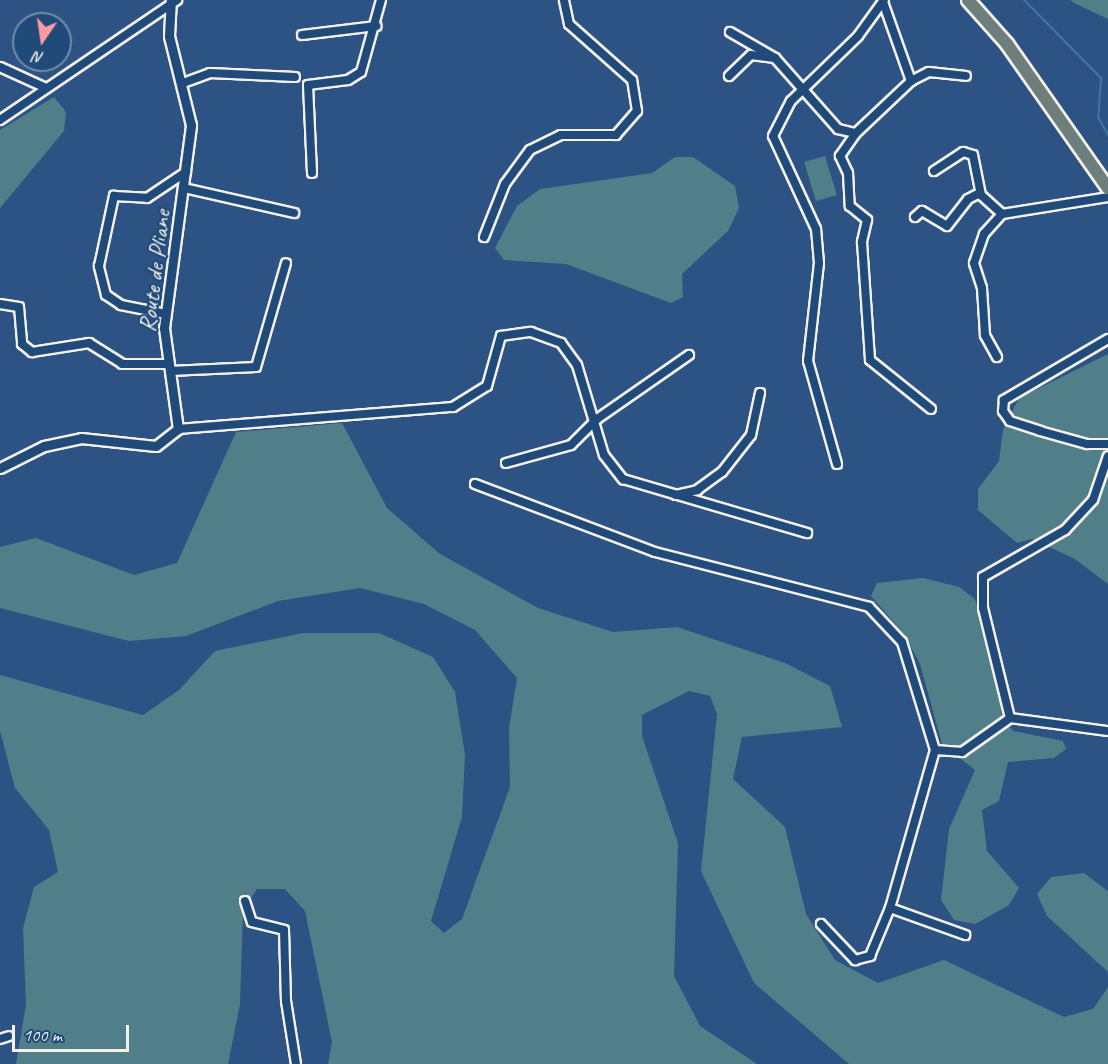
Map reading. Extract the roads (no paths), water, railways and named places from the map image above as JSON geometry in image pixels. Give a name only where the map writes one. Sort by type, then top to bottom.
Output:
[{"type":"main road","points":[[968,0],[1007,44],[1108,188]]},
{"type":"street","points":[[0,120],[177,0]]},
{"type":"street","points":[[312,172],[308,85],[348,80],[361,72],[376,26],[381,0]]},
{"type":"street","points":[[484,237],[505,184],[530,150],[561,135],[616,135],[637,111],[632,80],[569,24],[564,0]]},
{"type":"street","points":[[837,464],[808,362],[819,263],[816,229],[773,136],[776,123],[884,1],[911,81]]},
{"type":"street","name":"Route de Pliane","points":[[170,4],[169,36],[183,83],[191,125],[187,171],[166,314],[169,368],[178,429]]},
{"type":"street","points":[[302,35],[376,26]]},
{"type":"street","points":[[730,32],[775,58],[838,129],[856,133]]},
{"type":"street","points":[[729,76],[751,55],[775,58]]},
{"type":"street","points":[[0,67],[46,88]]},
{"type":"street","points":[[932,409],[870,360],[862,242],[867,220],[850,206],[848,172],[840,156],[856,133],[911,81],[929,72],[966,76]]},
{"type":"street","points":[[183,83],[210,73],[295,77]]},
{"type":"street","points":[[934,171],[970,153],[980,194],[1002,214]]},
{"type":"street","points":[[166,314],[121,305],[106,294],[99,266],[114,196],[147,198],[187,171]]},
{"type":"street","points":[[184,188],[294,213]]},
{"type":"street","points":[[915,217],[922,211],[947,226],[968,199],[980,194]]},
{"type":"street","points":[[997,357],[986,334],[982,288],[974,263],[984,234],[1002,214],[1108,197]]},
{"type":"street","points":[[0,304],[19,307],[27,351],[89,343],[122,364],[169,368],[256,367],[286,263]]},
{"type":"street","points":[[0,468],[44,446],[81,438],[156,446],[178,429],[453,406],[487,386],[501,336],[512,331],[548,335],[561,343],[577,365],[597,419],[604,455],[616,473],[636,485],[807,533]]},
{"type":"street","points":[[1108,339],[1004,400],[1003,411],[1010,422],[1040,432],[1087,444],[1108,444]]},
{"type":"street","points":[[507,463],[571,446],[597,419],[689,355]]},
{"type":"street","points":[[674,495],[697,490],[722,472],[751,435],[760,393]]},
{"type":"street","points":[[1010,718],[983,608],[984,577],[1065,530],[1093,500],[1108,456]]},
{"type":"street","points":[[476,483],[655,552],[868,607],[902,642],[935,750],[890,908],[863,961],[855,960],[821,924]]},
{"type":"street","points":[[935,750],[962,752],[1010,718],[1108,731]]},
{"type":"street","points":[[245,901],[252,922],[284,930],[286,1000],[296,1064]]},
{"type":"street","points":[[890,908],[965,935]]},
{"type":"street","points":[[0,1039],[9,1036]]},
{"type":"waterway","points":[[1024,0],[1101,78],[1098,117],[1108,135]]}]
